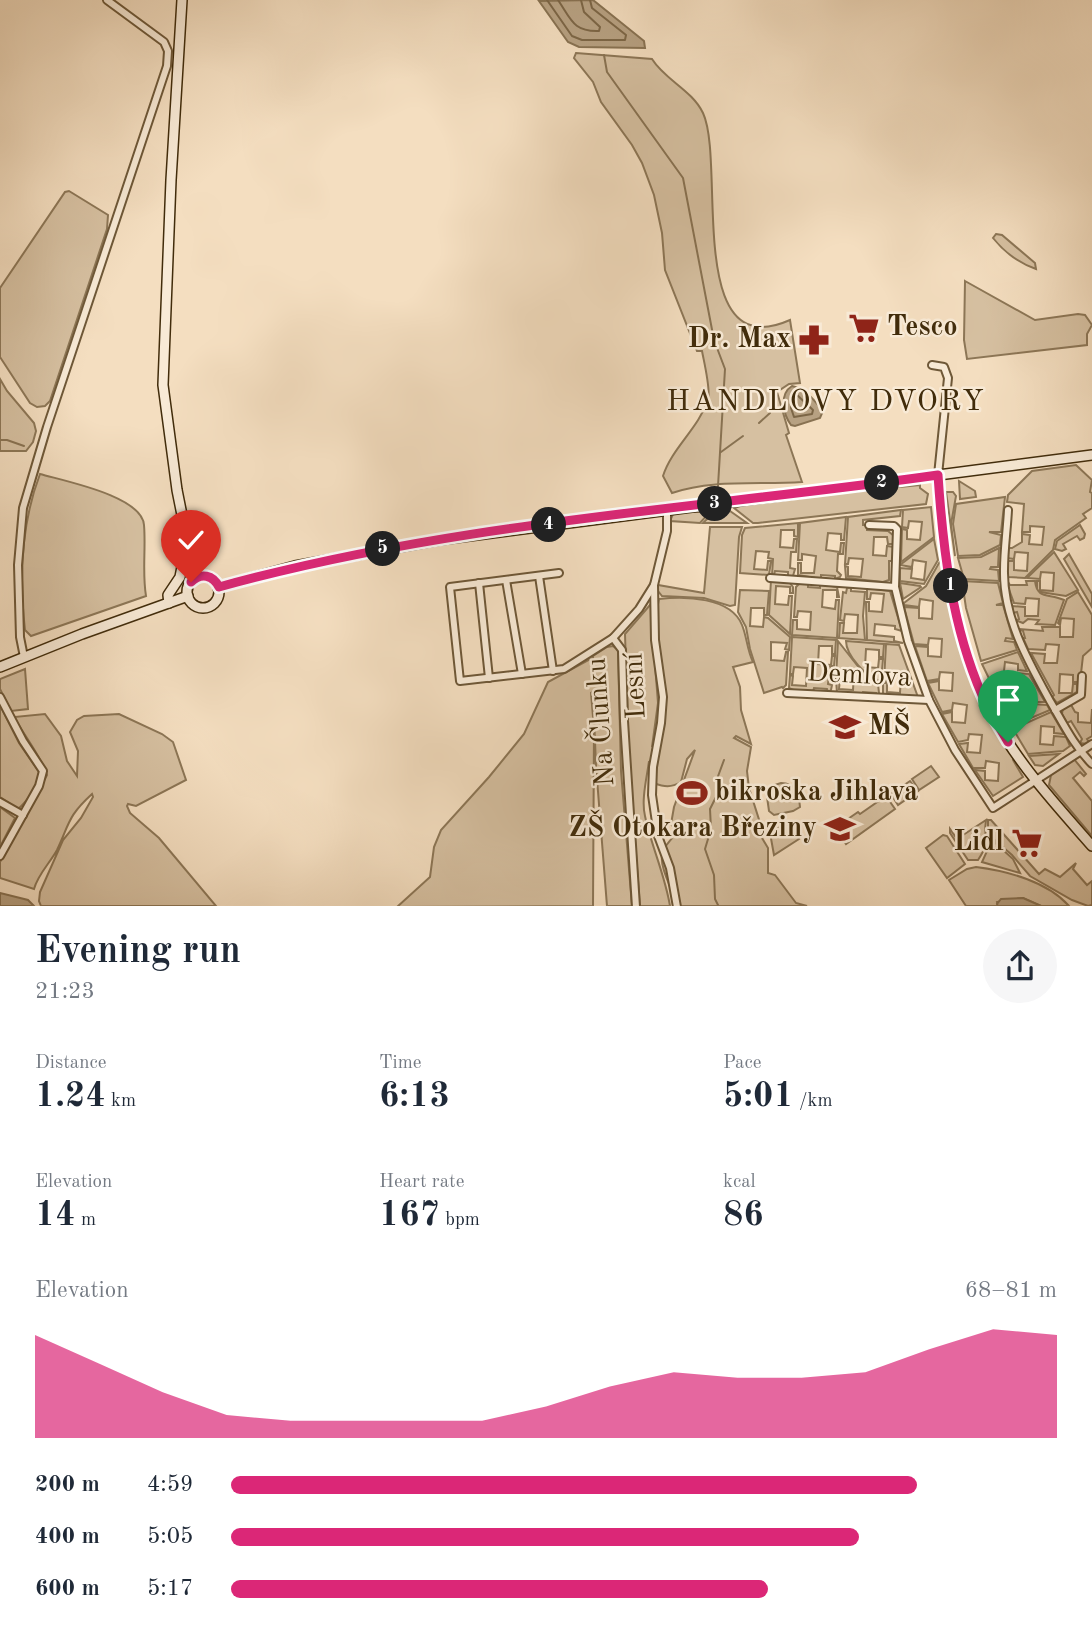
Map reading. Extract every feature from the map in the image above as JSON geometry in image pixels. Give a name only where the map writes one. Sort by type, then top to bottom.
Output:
[{"type":"main road","points":[[182,0],[170,180],[163,386],[173,468],[191,552],[199,576]]},
{"type":"main road","points":[[219,587],[295,566],[367,551],[583,520],[1092,455]]},
{"type":"main road","points":[[938,475],[954,610],[982,697],[996,723],[1037,781],[1092,846]]},
{"type":"main road","points":[[169,603],[168,595],[180,577],[184,557],[191,552]]},
{"type":"main road","points":[[199,576],[211,578],[219,587],[219,596],[210,606],[197,606],[188,596],[188,586],[199,576]]},
{"type":"main road","points":[[0,667],[188,596]]},
{"type":"street","points":[[24,657],[20,637],[18,565],[23,508],[47,427],[167,66],[168,51],[164,42],[107,0]]},
{"type":"street","points":[[932,365],[944,367],[948,378],[938,475]]},
{"type":"street","name":"Na Člunku","points":[[636,906],[624,735],[622,650],[612,638],[639,609],[654,585],[667,531],[667,510]]},
{"type":"street","points":[[1008,510],[1004,570],[1008,605],[1023,651],[1080,752],[1092,764]]},
{"type":"street","name":"Demlova","points":[[869,525],[894,526],[897,529],[895,587],[908,640],[929,700],[955,750],[993,808]]},
{"type":"street","points":[[559,573],[450,587],[460,681],[553,671],[567,667],[612,638]]},
{"type":"street","points":[[540,576],[553,671]]},
{"type":"street","points":[[770,578],[895,587]]},
{"type":"street","points":[[506,580],[522,674]]},
{"type":"street","points":[[478,583],[489,678]]},
{"type":"street","name":"Lesní","points":[[654,585],[655,640],[663,696],[652,795],[658,836],[670,868],[677,906]]},
{"type":"street","points":[[1081,695],[1082,676]]},
{"type":"street","name":"Demlova","points":[[787,693],[929,700]]},
{"type":"street","points":[[1055,709],[1081,695],[1092,695]]},
{"type":"street","points":[[0,697],[23,741],[43,771],[39,786],[0,856]]},
{"type":"street","points":[[984,813],[1092,744]]},
{"type":"street","points":[[0,802],[23,815]]},
{"type":"shaded area","points":[[576,53],[652,59],[692,98],[703,113],[709,138],[715,252],[722,288],[735,314],[757,327],[790,320],[800,383],[789,384],[777,392],[789,433],[786,435],[802,482],[720,484],[672,493],[663,476],[672,456],[698,420],[708,400],[702,351],[697,351],[665,270],[662,233],[654,195],[642,163],[601,102],[593,82],[574,58]]},
{"type":"shaded area","points":[[69,191],[108,215],[107,229],[50,401],[45,406],[37,407],[30,403],[0,357],[0,288],[65,192]]},
{"type":"shaded area","points":[[996,234],[1002,235],[1035,263],[1036,269],[1007,253],[993,238]]},
{"type":"shaded area","points":[[965,281],[1035,320],[1085,315],[1092,325],[1087,334],[1087,345],[967,359],[964,340]]},
{"type":"shaded area","points":[[0,379],[34,423],[36,431],[33,442],[26,451],[0,451]]},
{"type":"shaded area","points":[[1076,465],[1092,480],[1092,508],[1083,514],[1086,518],[1055,540],[1053,550],[1025,578],[1006,576],[1007,561],[1014,561],[1014,570],[1027,571],[1028,553],[1015,552],[1014,559],[1007,558],[1008,548],[1022,542],[1022,534],[1030,535],[1029,544],[1042,545],[1044,527],[1030,526],[1030,532],[1022,532],[1024,504],[1007,502],[1008,495],[1032,471]]},
{"type":"shaded area","points":[[40,474],[100,491],[117,498],[140,515],[144,525],[146,596],[31,636],[25,630],[23,610],[23,551],[29,512]]},
{"type":"shaded area","points":[[959,481],[975,491],[976,497],[960,499]]},
{"type":"shaded area","points":[[920,485],[928,494],[926,504],[758,523],[753,523],[734,508],[787,498]]},
{"type":"shaded area","points":[[946,492],[953,492],[956,496],[951,524],[955,556]]},
{"type":"shaded area","points":[[1005,497],[1001,532],[989,532],[1001,535],[1000,545],[980,555],[958,556],[953,524],[956,504]]},
{"type":"shaded area","points":[[931,507],[934,537],[901,562],[902,529],[907,530],[907,539],[920,540],[922,522],[909,521],[908,528],[902,527],[903,510]]},
{"type":"shaded area","points":[[901,510],[900,516],[863,520],[867,530],[888,531],[894,536],[894,544],[888,544],[887,537],[874,537],[873,555],[886,556],[887,546],[894,547],[893,561],[889,561],[889,580],[883,582],[846,578],[845,566],[848,567],[848,576],[861,577],[863,559],[849,558],[848,564],[845,564],[848,517]]},
{"type":"shaded area","points":[[730,511],[747,523],[703,523],[713,513]]},
{"type":"shaded area","points":[[710,512],[700,523],[670,521],[673,514]]},
{"type":"shaded area","points":[[846,517],[844,540],[841,540],[841,534],[828,533],[826,550],[840,552],[841,543],[844,543],[843,554],[838,554],[837,571],[840,577],[835,579],[835,576],[821,575],[821,579],[798,575],[798,563],[801,563],[801,573],[814,573],[816,556],[802,554],[802,560],[798,560],[800,523]]},
{"type":"shaded area","points":[[798,523],[798,537],[794,536],[794,530],[781,530],[780,547],[793,548],[794,539],[797,539],[796,552],[791,552],[790,568],[795,569],[793,576],[788,577],[788,572],[775,571],[772,575],[773,559],[768,558],[769,552],[756,551],[754,569],[767,570],[768,561],[771,561],[769,575],[740,573],[742,535],[745,528]]},
{"type":"shaded area","points":[[1080,525],[1085,534],[1084,538],[1080,540],[1077,536],[1063,544],[1066,549],[1062,551],[1055,549],[1057,541]]},
{"type":"shaded area","points":[[710,527],[742,527],[735,605],[704,598],[662,596],[658,585],[704,593]]},
{"type":"shaded area","points":[[934,539],[938,560],[924,584],[900,581],[900,568],[912,569],[911,578],[924,580],[926,562],[913,560],[912,567],[900,565]]},
{"type":"shaded area","points":[[999,548],[998,567],[990,569],[998,570],[999,581],[964,579],[958,558],[981,557]]},
{"type":"shaded area","points":[[1054,552],[1078,590],[1066,596],[1037,590],[1037,581],[1040,581],[1040,590],[1053,591],[1054,573],[1041,572],[1040,579],[1027,578]]},
{"type":"shaded area","points":[[1069,554],[1092,594],[1092,607],[1064,559]]},
{"type":"shaded area","points":[[942,560],[953,619],[965,659],[1023,777],[993,796],[975,770],[985,771],[985,780],[998,781],[999,763],[986,761],[985,768],[973,768],[959,744],[968,743],[967,752],[980,753],[982,735],[969,734],[968,740],[958,742],[942,714],[952,712],[952,722],[965,723],[967,705],[953,703],[952,710],[942,712],[928,683],[939,681],[939,690],[952,691],[953,673],[940,672],[939,679],[927,681],[915,646],[928,647],[928,656],[941,657],[942,639],[929,638],[928,645],[914,644],[904,607],[919,608],[919,618],[932,619],[933,601],[920,599],[919,607],[904,603],[926,586]]},
{"type":"shaded area","points":[[771,580],[789,582],[793,587],[793,593],[790,593],[790,587],[776,586],[775,604],[788,605],[789,596],[792,596],[790,634],[769,615]]},
{"type":"shaded area","points":[[962,581],[998,583],[1003,603],[996,605],[1003,605],[1013,639],[1006,638],[1005,641],[1014,642],[1017,650],[981,661],[966,608]]},
{"type":"shaded area","points":[[1026,581],[1035,581],[1041,594],[1064,600],[1055,625],[1036,624],[1039,620],[1028,619],[1023,623],[1015,620],[1019,619],[1017,612],[1013,613],[1012,606],[1025,607],[1025,616],[1038,616],[1039,599],[1026,598],[1025,604],[1014,603],[1007,584],[1027,585]]},
{"type":"shaded area","points":[[800,583],[808,583],[808,587],[820,588],[820,584],[837,587],[839,597],[837,590],[823,590],[822,607],[835,609],[836,600],[839,600],[837,638],[792,635],[793,620],[797,620],[797,629],[810,630],[811,612],[798,611],[797,617],[794,617],[796,587]]},
{"type":"shaded area","points":[[900,583],[920,586],[921,587],[903,599]]},
{"type":"shaded area","points":[[851,587],[851,591],[865,592],[865,640],[839,638],[840,623],[844,623],[843,633],[857,633],[858,615],[845,614],[844,621],[840,620],[843,592],[846,593],[847,588]]},
{"type":"shaded area","points":[[867,588],[890,591],[902,631],[895,629],[895,626],[875,624],[874,635],[894,637],[894,641],[903,643],[867,640],[866,602],[869,602],[869,611],[882,612],[884,594],[871,593],[870,599],[867,599]]},
{"type":"shaded area","points":[[740,590],[769,591],[767,615],[764,615],[764,608],[751,608],[750,626],[763,627],[764,617],[768,618],[790,637],[789,650],[785,649],[787,643],[771,642],[771,660],[784,661],[788,652],[786,685],[783,688],[764,693],[746,627],[738,612]]},
{"type":"shaded area","points":[[1078,592],[1092,615],[1092,648],[1083,656],[1080,682],[1073,682],[1073,675],[1060,674],[1059,693],[1072,693],[1073,684],[1077,684],[1077,692],[1057,703],[1031,653],[1045,654],[1044,663],[1057,663],[1059,645],[1046,644],[1045,650],[1028,649],[1023,631],[1019,629],[1043,631],[1042,627],[1060,627],[1060,637],[1073,637],[1074,619],[1061,618],[1060,625],[1058,623],[1067,599]]},
{"type":"shaded area","points":[[659,599],[706,600],[728,609],[742,625],[753,662],[733,667],[740,687],[741,710],[751,744],[736,736],[734,738],[751,747],[747,771],[749,788],[762,829],[762,838],[768,848],[768,873],[775,875],[796,903],[807,906],[677,906],[663,867],[662,856],[664,848],[676,831],[671,824],[674,807],[695,750],[687,759],[681,782],[674,785],[654,783],[649,761],[644,810],[670,906],[640,906],[629,762],[625,634],[650,605],[656,614]],"holes":[[[655,665],[659,680],[662,728],[652,747],[658,703]]]},
{"type":"shaded area","points":[[792,637],[836,640],[835,654],[832,654],[832,646],[819,646],[818,664],[831,665],[832,656],[835,656],[834,666],[830,666],[828,684],[832,685],[831,690],[828,692],[827,689],[814,688],[813,692],[789,688],[790,675],[793,676],[792,685],[806,686],[807,668],[794,667],[793,674],[790,674]]},
{"type":"shaded area","points":[[838,641],[857,665],[878,684],[879,693],[876,697],[876,693],[863,692],[862,696],[837,693],[836,679],[840,679],[839,689],[853,690],[854,672],[841,670],[840,678],[836,677]]},
{"type":"shaded area","points":[[846,641],[884,644],[883,657],[879,657],[879,650],[866,649],[865,667],[878,668],[879,659],[883,659],[881,681],[858,666]]},
{"type":"shaded area","points":[[886,644],[899,645],[919,700],[883,695],[883,683],[887,683],[887,692],[900,693],[901,675],[888,674],[887,681],[884,681]]},
{"type":"shaded area","points":[[613,646],[618,650],[621,771],[632,906],[607,906],[593,691],[593,906],[398,906],[430,877],[434,847],[441,830],[524,734],[548,682],[592,658],[593,660],[593,656]]},
{"type":"shaded area","points":[[1018,652],[1027,671],[1018,670],[1018,664],[1005,662],[1003,680],[1016,682],[1017,673],[1029,674],[1045,702],[1033,702],[1033,695],[1020,694],[1019,712],[1032,713],[1033,704],[1047,705],[1050,710],[1012,726],[982,664]]},
{"type":"shaded area","points":[[25,669],[28,709],[11,711],[0,689],[0,679]]},
{"type":"shaded area","points":[[1070,703],[1078,713],[1078,722],[1091,723],[1092,709],[1092,736],[1087,739],[1087,744],[1080,743],[1082,739],[1071,721],[1067,723],[1062,714],[1063,707]]},
{"type":"shaded area","points":[[0,705],[19,743],[39,772],[32,792],[18,809],[0,797]]},
{"type":"shaded area","points":[[1051,712],[1064,734],[1054,733],[1054,727],[1041,726],[1040,744],[1053,745],[1054,736],[1066,737],[1070,746],[1063,751],[1028,754],[1013,729]]},
{"type":"shaded area","points":[[45,714],[61,736],[67,761],[77,776],[78,751],[70,732],[77,720],[84,716],[119,714],[173,742],[186,780],[136,806],[127,806],[130,813],[159,838],[216,906],[41,906],[40,892],[63,840],[81,818],[93,797],[92,794],[74,814],[34,889],[0,878],[0,862],[47,775],[14,717]]},
{"type":"shaded area","points":[[1059,754],[1043,766],[1035,765],[1029,756]]},
{"type":"shaded area","points":[[1074,759],[1086,774],[1084,776],[1080,772],[1073,778],[1092,801],[1092,836],[1049,785],[1051,775]]},
{"type":"shaded area","points":[[931,766],[939,777],[919,790],[912,779]]},
{"type":"shaded area","points":[[910,781],[918,791],[898,805],[891,794]]},
{"type":"shaded area","points":[[786,783],[796,790],[800,807],[774,815],[769,811],[766,790]]},
{"type":"shaded area","points":[[886,796],[895,809],[846,844],[835,828]]},
{"type":"shaded area","points":[[0,807],[15,818],[0,847]]},
{"type":"shaded area","points":[[986,820],[982,854],[978,860],[968,860],[950,829],[957,839]]},
{"type":"shaded area","points":[[988,820],[991,820],[1039,874],[1045,869],[1060,877],[1076,863],[1073,869],[1087,885],[1092,881],[1092,905],[1072,900],[1030,876],[1012,855],[990,836]]},
{"type":"shaded area","points":[[788,822],[799,839],[774,855],[770,833]]},
{"type":"shaded area","points":[[943,835],[947,836],[965,864],[947,878],[926,848]]},
{"type":"shaded area","points":[[992,840],[1013,859],[1020,873],[982,862]]},
{"type":"shaded area","points":[[976,867],[1001,871],[1039,884],[1069,906],[1041,906],[1023,898],[997,902],[998,906],[966,906],[949,880],[967,869]]},
{"type":"water","points":[[593,0],[644,41],[645,48],[579,47],[568,42],[539,1]]},
{"type":"water","points":[[792,386],[806,392],[823,411],[820,418],[791,425],[786,415],[784,399]]},
{"type":"water","points":[[0,893],[28,900],[34,906],[0,906]]},
{"type":"water","points":[[1023,898],[1041,906],[997,904],[1001,899]]},
{"type":"waterway","points":[[604,55],[607,72],[683,178],[714,340],[725,369],[718,486]]},
{"type":"waterway","points":[[759,423],[770,413]]},
{"type":"waterway","points":[[721,452],[743,436]]},
{"type":"waterway","points":[[0,440],[24,446]]},
{"type":"waterway","points":[[718,906],[715,899],[714,875],[705,849],[711,829],[710,809],[716,797],[717,779],[724,760]]},
{"type":"place","name":"Tesco","points":[[864,328]]},
{"type":"place","name":"Dr. Max","points":[[814,340]]},
{"type":"place","name":"MŠ","points":[[845,727]]},
{"type":"place","name":"bikroska Jihlava","points":[[692,793]]},
{"type":"place","name":"ZŠ Otokara Březiny","points":[[840,829]]},
{"type":"place","name":"Lidl","points":[[1027,843]]},
{"type":"district","name":"HANDLOVY DVORY","points":[[826,402]]},
{"type":"route","points":[[191,582],[203,575],[215,580],[219,587],[295,566],[367,551],[583,520],[938,475],[954,610],[982,697],[1008,742]]}]
